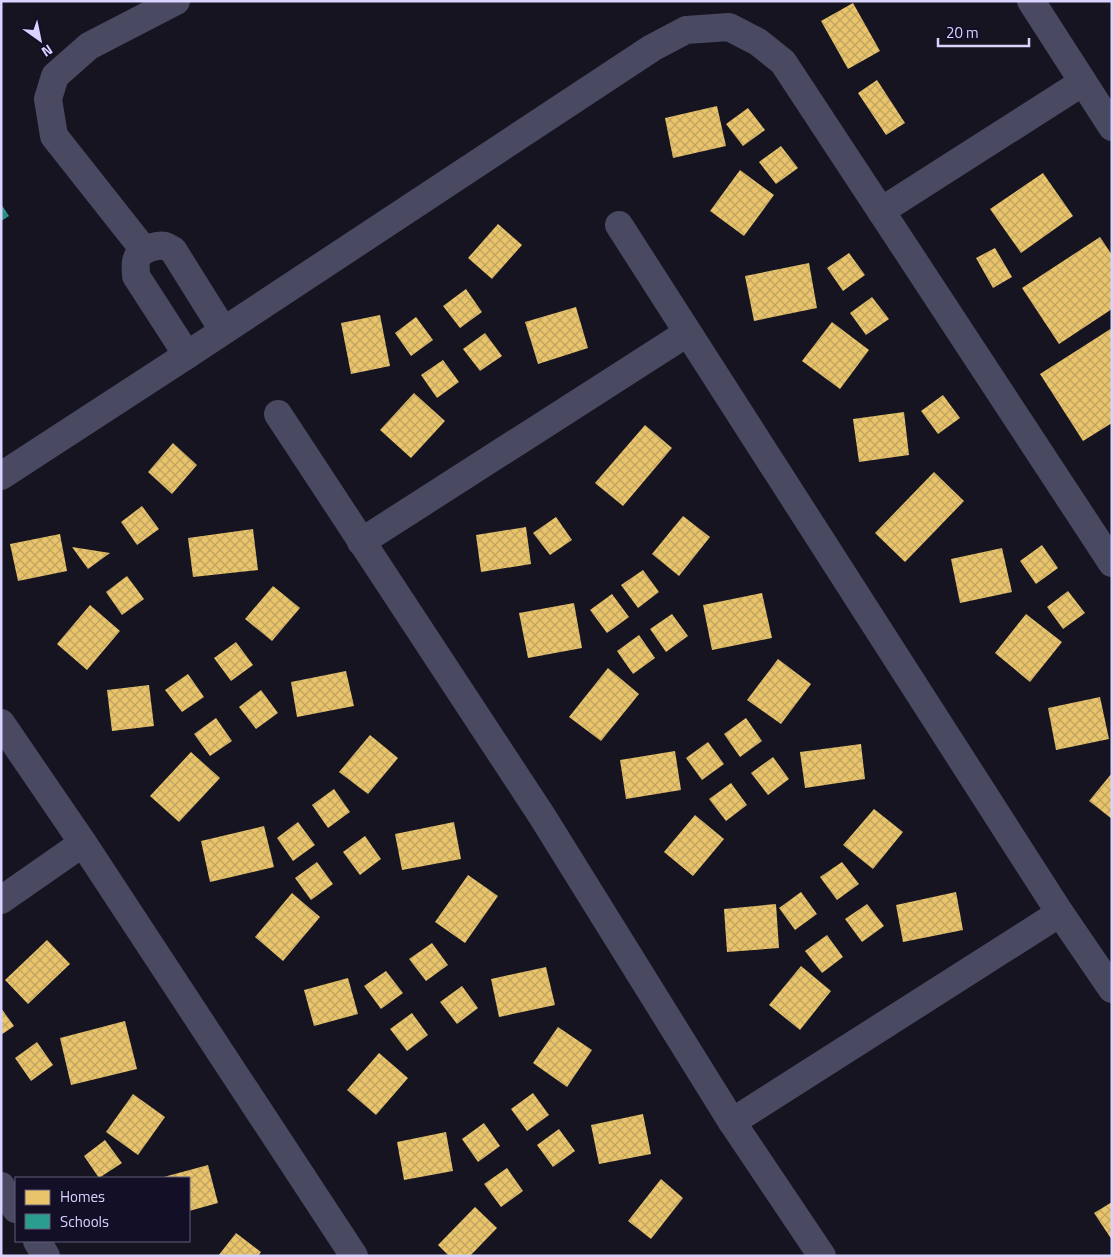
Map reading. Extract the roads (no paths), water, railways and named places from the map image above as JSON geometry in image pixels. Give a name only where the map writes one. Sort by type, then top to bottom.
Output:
[{"type":"street","points":[[144,250],[54,136],[48,99],[55,76],[88,46],[176,1]]},
{"type":"street","points":[[1031,1],[1112,127]]},
{"type":"street","points":[[1,476],[652,48],[686,30],[729,27],[758,42],[783,62],[1112,563]]},
{"type":"street","points":[[881,211],[1083,82]]},
{"type":"street","points":[[618,225],[1060,913],[1112,989]]},
{"type":"street","points":[[187,354],[136,276],[135,266],[138,256],[144,250],[164,246],[173,250],[223,330]]},
{"type":"street","points":[[361,542],[687,333]]},
{"type":"street","points":[[278,414],[542,816],[732,1122],[822,1256]]},
{"type":"street","points":[[1,723],[83,843],[354,1256]]},
{"type":"street","points":[[1,900],[83,843]]},
{"type":"street","points":[[732,1122],[1060,913]]},
{"type":"street","points":[[38,1242],[46,1256]]}]
